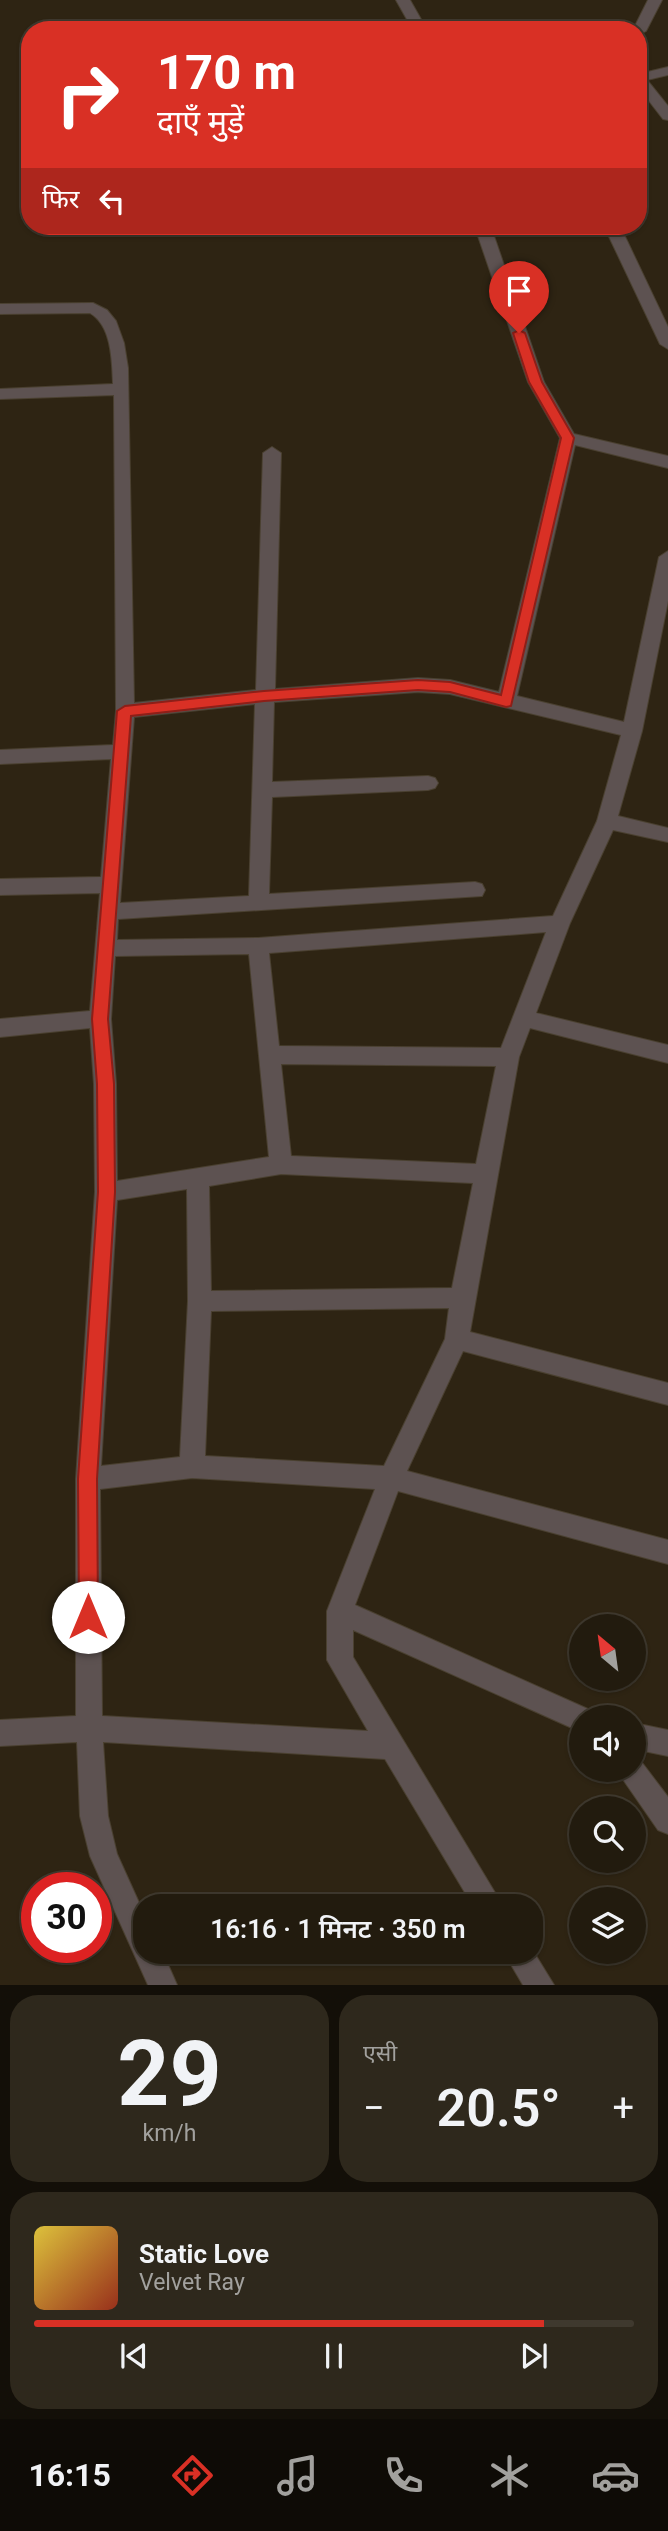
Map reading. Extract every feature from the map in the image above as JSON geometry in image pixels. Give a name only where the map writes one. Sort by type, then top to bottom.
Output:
[{"type":"street","points":[[403,0],[415,21]]},
{"type":"street","points":[[644,21],[655,0]]},
{"type":"street","points":[[647,76],[668,71]]},
{"type":"street","points":[[647,88],[668,116]]},
{"type":"street","points":[[616,235],[668,345]]},
{"type":"street","points":[[486,236],[536,382],[568,438],[506,702]]},
{"type":"street","points":[[0,309],[93,308],[100,311],[107,318],[119,354],[122,389],[125,711],[100,1019],[105,1084],[106,1192],[88,1479],[89,1728],[94,1816],[104,1856],[133,1920]]},
{"type":"street","points":[[0,394],[122,389]]},
{"type":"street","points":[[568,438],[668,462]]},
{"type":"street","points":[[259,905],[272,453]]},
{"type":"street","points":[[482,1894],[340,1660],[340,1611],[391,1478],[457,1339],[462,1298],[508,1057],[560,923],[607,821],[632,731],[668,557]]},
{"type":"street","points":[[125,711],[264,696],[418,685],[450,687],[632,731]]},
{"type":"street","points":[[0,757],[120,752]]},
{"type":"street","points":[[262,790],[428,783]]},
{"type":"street","points":[[607,821],[668,835]]},
{"type":"street","points":[[0,887],[109,885]]},
{"type":"street","points":[[109,912],[475,890]]},
{"type":"street","points":[[105,948],[258,946],[560,923]]},
{"type":"street","points":[[258,946],[281,1165]]},
{"type":"street","points":[[523,1018],[668,1054]]},
{"type":"street","points":[[0,1028],[100,1019]]},
{"type":"street","points":[[268,1055],[508,1057]]},
{"type":"street","points":[[106,1192],[281,1165],[485,1174]]},
{"type":"street","points":[[192,1467],[200,1301],[198,1177]]},
{"type":"street","points":[[200,1301],[462,1298]]},
{"type":"street","points":[[457,1339],[668,1394]]},
{"type":"street","points":[[88,1479],[192,1467],[391,1478],[668,1552]]},
{"type":"street","points":[[340,1611],[569,1715]]},
{"type":"street","points":[[0,1733],[89,1728],[392,1746]]},
{"type":"street","points":[[646,1738],[668,1743]]},
{"type":"street","points":[[640,1782],[668,1820]]},
{"type":"street","points":[[153,1964],[163,1985]]},
{"type":"street","points":[[526,1964],[540,1985]]},
{"type":"route","points":[[88,1617],[88,1479],[106,1192],[105,1084],[100,1019],[125,711],[264,696],[418,685],[450,687],[506,702],[568,438],[536,382],[519,333]]}]
